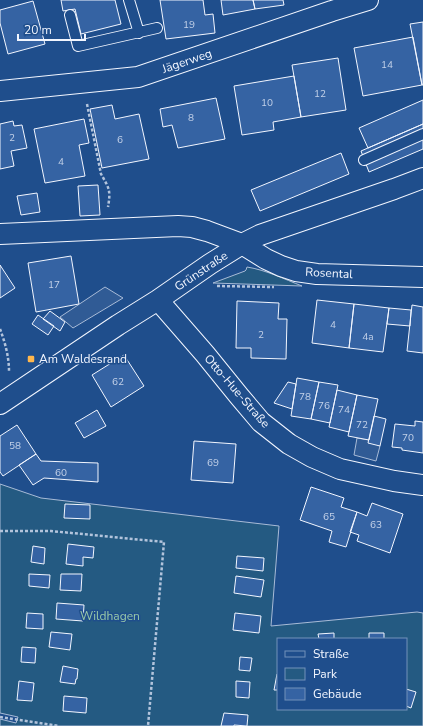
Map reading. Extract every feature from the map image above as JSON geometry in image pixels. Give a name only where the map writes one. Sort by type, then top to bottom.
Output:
[{"type":"street","name":"Jägerweg","points":[[0,91],[138,77],[368,0]]},
{"type":"street","name":"Grünstraße","points":[[5,401],[242,244],[260,235],[387,192],[423,178]]},
{"type":"street","points":[[0,234],[178,226],[192,227],[207,231],[242,244]]},
{"type":"street","name":"Rosental","points":[[242,244],[281,266],[296,271],[317,274],[423,276]]},
{"type":"street","name":"Otto-Hue-Straße","points":[[158,300],[261,422],[289,444],[312,457],[340,469],[394,481],[423,485]]},
{"type":"lane","points":[[129,0],[139,33]]},
{"type":"lane","points":[[70,15],[78,46],[157,28]]},
{"type":"lane","points":[[364,160],[423,134]]},
{"type":"path","points":[[86,103],[101,174],[110,195],[107,213]]},
{"type":"path","points":[[179,285],[280,287]]},
{"type":"path","points":[[0,329],[9,363],[5,401]]},
{"type":"path","points":[[0,531],[51,531],[164,542],[148,726]]},
{"type":"path","points":[[0,717],[59,726]]},
{"type":"green space","points":[[247,267],[268,272],[302,286],[213,283],[245,271]]},
{"type":"green space","name":"Wildhagen","points":[[0,484],[41,498],[279,526],[271,626],[417,612],[423,613],[423,726],[0,726],[0,719],[16,723],[18,717],[0,713]]},
{"type":"shaded area","points":[[105,287],[123,298],[73,328],[60,317]]},
{"type":"shaded area","points":[[357,438],[369,440],[380,446],[376,461],[354,455]]},
{"type":"building","points":[[61,0],[115,0],[121,24],[81,34],[75,9],[63,11]]},
{"type":"building","points":[[160,0],[203,0],[205,15],[213,14],[215,33],[166,39]]},
{"type":"building","points":[[221,0],[253,0],[255,9],[223,15]]},
{"type":"building","points":[[253,0],[283,0],[284,5],[255,9]]},
{"type":"building","points":[[33,1],[45,44],[8,54],[0,23],[0,10]]},
{"type":"building","points":[[423,22],[423,85],[422,85],[410,24]]},
{"type":"building","points":[[413,37],[422,85],[363,96],[354,48]]},
{"type":"building","points":[[338,58],[346,110],[301,117],[292,65]]},
{"type":"building","points":[[294,76],[301,117],[273,122],[274,130],[242,135],[234,86]]},
{"type":"building","points":[[216,98],[225,139],[178,148],[172,125],[163,127],[160,109]]},
{"type":"building","points":[[423,100],[423,124],[368,148],[359,128]]},
{"type":"building","points":[[112,105],[115,119],[139,114],[149,159],[102,168],[90,109]]},
{"type":"building","points":[[84,119],[89,143],[79,145],[85,176],[45,183],[34,129]]},
{"type":"building","points":[[13,121],[14,126],[22,125],[27,148],[11,151],[14,166],[0,169],[0,124]]},
{"type":"building","points":[[423,124],[423,149],[369,172],[361,151]]},
{"type":"building","points":[[341,153],[349,174],[260,211],[251,190]]},
{"type":"building","points":[[98,185],[100,215],[80,216],[78,186]]},
{"type":"building","points":[[37,193],[40,212],[21,215],[17,196]]},
{"type":"building","points":[[71,256],[79,304],[36,312],[28,263]]},
{"type":"building","points":[[0,265],[15,288],[0,298]]},
{"type":"building","points":[[317,300],[354,304],[349,348],[312,343]]},
{"type":"building","points":[[237,301],[279,303],[278,319],[287,319],[286,359],[251,358],[251,348],[236,348]]},
{"type":"building","points":[[354,304],[389,308],[383,352],[349,348]]},
{"type":"building","points":[[412,305],[423,307],[423,353],[407,351]]},
{"type":"building","points":[[389,308],[411,310],[410,326],[387,324]]},
{"type":"building","points":[[50,311],[65,322],[60,331],[43,319]]},
{"type":"building","points":[[38,315],[54,326],[48,335],[32,324]]},
{"type":"building","points":[[124,355],[144,386],[111,407],[92,375]]},
{"type":"building","points":[[297,378],[319,382],[311,419],[291,416]]},
{"type":"building","points":[[288,382],[296,384],[292,409],[274,403]]},
{"type":"building","points":[[319,382],[338,385],[330,423],[311,419]]},
{"type":"building","points":[[337,390],[357,395],[349,432],[329,427]]},
{"type":"building","points":[[357,395],[378,399],[369,440],[348,436]]},
{"type":"building","points":[[97,410],[106,426],[84,438],[75,423]]},
{"type":"building","points":[[374,416],[386,419],[380,446],[368,443]]},
{"type":"building","points":[[415,421],[423,422],[423,453],[392,447],[395,424],[415,426]]},
{"type":"building","points":[[17,425],[36,454],[3,476],[0,472],[0,436]]},
{"type":"building","points":[[194,441],[236,444],[233,483],[191,480]]},
{"type":"building","points":[[36,454],[41,461],[98,463],[98,482],[44,478],[33,485],[19,465]]},
{"type":"building","points":[[311,487],[344,498],[341,507],[357,512],[346,547],[329,542],[332,531],[300,520]]},
{"type":"building","points":[[372,503],[403,514],[390,553],[357,541],[359,535],[350,532],[357,512],[367,516]]},
{"type":"building","points":[[65,504],[90,505],[90,519],[64,518]]},
{"type":"building","points":[[68,544],[94,547],[93,558],[83,557],[83,566],[66,564]]},
{"type":"building","points":[[33,546],[45,548],[44,564],[31,562]]},
{"type":"building","points":[[237,556],[264,558],[263,571],[236,568]]},
{"type":"building","points":[[29,574],[50,575],[49,588],[29,586]]},
{"type":"building","points":[[61,574],[82,574],[81,591],[60,590]]},
{"type":"building","points":[[236,576],[264,580],[261,597],[234,593]]},
{"type":"building","points":[[57,603],[84,605],[83,621],[56,619]]},
{"type":"building","points":[[27,613],[43,614],[43,629],[26,628]]},
{"type":"building","points":[[235,613],[261,616],[259,633],[233,630]]},
{"type":"building","points":[[51,632],[72,634],[70,650],[49,647]]},
{"type":"building","points":[[334,633],[334,638],[319,638],[318,634]]},
{"type":"building","points":[[369,633],[384,633],[384,638],[369,638]]},
{"type":"building","points":[[22,647],[36,648],[35,663],[21,662]]},
{"type":"building","points":[[240,657],[252,658],[250,671],[239,670]]},
{"type":"building","points":[[63,666],[78,669],[75,684],[60,682]]},
{"type":"building","points":[[277,674],[277,690],[274,690]]},
{"type":"building","points":[[19,681],[34,683],[32,701],[17,700]]},
{"type":"building","points":[[236,681],[250,682],[249,698],[236,697]]},
{"type":"building","points":[[407,689],[416,692],[411,708],[407,706]]},
{"type":"building","points":[[64,696],[87,698],[86,713],[63,711]]},
{"type":"building","points":[[224,713],[248,715],[247,726],[221,726]]},
{"type":"place","name":"Am Waldesrand","points":[[31,359]]}]
